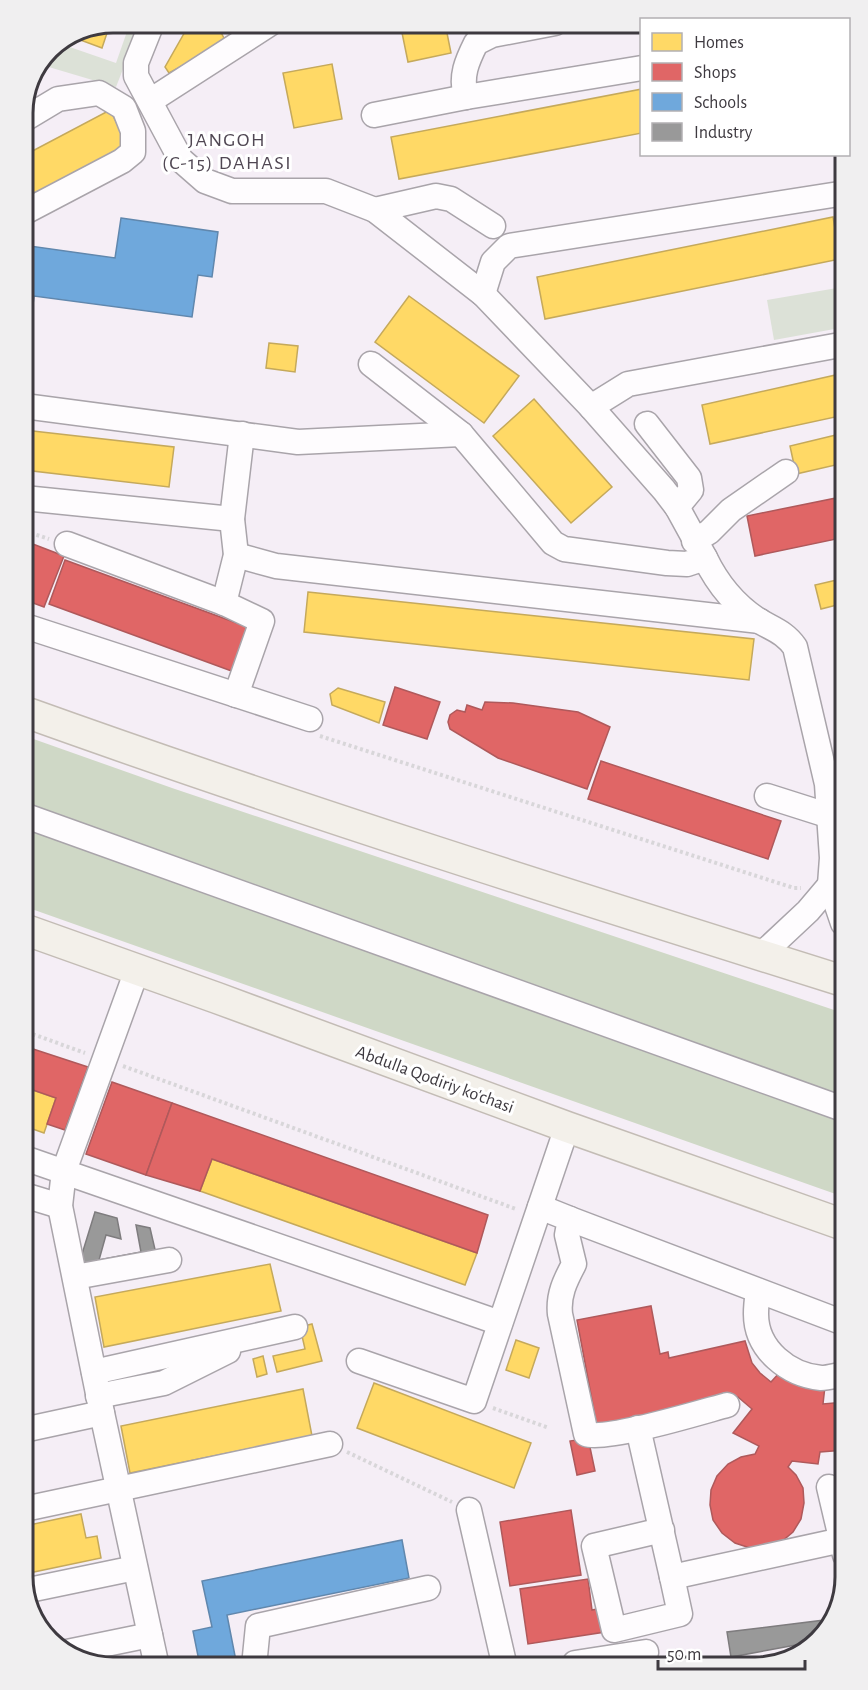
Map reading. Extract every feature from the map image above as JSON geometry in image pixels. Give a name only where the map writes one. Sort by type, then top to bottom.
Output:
[{"type":"main road","points":[[33,715],[181,768],[835,978]]},
{"type":"main road","name":"Abdulla Qodiriy ko'chasi","points":[[33,933],[567,1128],[835,1222]]},
{"type":"street","points":[[148,33],[136,63],[136,76],[181,160],[205,181],[232,191],[326,191],[375,210],[483,294],[591,407],[664,490],[677,507],[714,578],[734,602],[760,621],[787,636],[795,647],[835,783],[830,816],[832,858],[830,885],[835,900]]},
{"type":"street","points":[[150,100],[254,33]]},
{"type":"street","points":[[465,97],[464,69],[476,43],[492,35],[502,33]]},
{"type":"street","points":[[374,115],[465,97],[640,68]]},
{"type":"street","points":[[33,114],[58,99],[99,93],[124,108],[133,131],[133,152],[122,161],[33,208]]},
{"type":"street","points":[[483,294],[493,262],[509,246],[835,195]]},
{"type":"street","points":[[375,210],[436,196],[452,199],[493,226]]},
{"type":"street","points":[[591,407],[628,384],[835,346]]},
{"type":"street","points":[[371,364],[461,435],[552,543],[564,549],[687,564],[699,550],[709,532],[731,510],[786,472]]},
{"type":"street","points":[[33,407],[298,442],[461,435]]},
{"type":"street","points":[[647,424],[688,478],[691,490],[677,507]]},
{"type":"street","points":[[224,603],[236,555],[232,519],[242,434]]},
{"type":"street","points":[[33,499],[232,519]]},
{"type":"street","points":[[67,544],[224,603],[262,621],[236,695]]},
{"type":"street","points":[[236,555],[276,566],[760,621]]},
{"type":"street","points":[[33,629],[236,695],[310,726]]},
{"type":"street","points":[[767,796],[830,816]]},
{"type":"street","points":[[33,819],[835,1106]]},
{"type":"street","points":[[761,955],[808,911],[830,885]]},
{"type":"street","points":[[137,970],[63,1171],[60,1206],[155,1657]]},
{"type":"street","points":[[359,1361],[474,1401],[567,1128]]},
{"type":"street","points":[[33,1161],[500,1323]]},
{"type":"street","points":[[33,1198],[60,1206]]},
{"type":"street","points":[[539,1212],[570,1219],[835,1320]]},
{"type":"street","points":[[570,1219],[567,1235],[574,1264],[559,1301],[586,1434],[596,1436],[638,1428],[727,1405]]},
{"type":"street","points":[[75,1277],[169,1260]]},
{"type":"street","points":[[758,1291],[756,1316],[762,1340],[777,1360],[799,1374],[824,1378],[835,1376]]},
{"type":"street","points":[[94,1372],[295,1327]]},
{"type":"street","points":[[33,1427],[164,1383],[260,1335]]},
{"type":"street","points":[[638,1428],[662,1530],[680,1614],[614,1630],[594,1546],[662,1530]]},
{"type":"street","points":[[33,1507],[330,1444]]},
{"type":"street","points":[[829,1487],[835,1511]]},
{"type":"street","points":[[469,1510],[502,1657]]},
{"type":"street","points":[[672,1577],[835,1549]]},
{"type":"street","points":[[35,1589],[135,1568]]},
{"type":"street","points":[[255,1657],[258,1626],[428,1588]]},
{"type":"street","points":[[80,1649],[150,1635]]},
{"type":"street","points":[[613,1657],[646,1652]]},
{"type":"path","points":[[310,726],[794,888],[830,885]]},
{"type":"path","points":[[33,1034],[539,1212]]},
{"type":"path","points":[[474,1401],[549,1428]]},
{"type":"path","points":[[330,1444],[469,1510]]},
{"type":"shaded area","points":[[126,33],[137,33],[116,87],[48,67],[56,56],[69,47],[116,63]]},
{"type":"shaded area","points":[[835,288],[835,329],[774,340],[767,300]]},
{"type":"green space","points":[[33,739],[172,788],[835,1010],[835,1194],[33,909]]},
{"type":"building: Homes","points":[[184,33],[221,33],[226,42],[169,73],[165,67]]},
{"type":"building: Homes","points":[[402,33],[447,33],[451,53],[408,62]]},
{"type":"building: Homes","points":[[107,34],[102,48],[81,40]]},
{"type":"building: Homes","points":[[332,64],[342,119],[294,128],[283,73]]},
{"type":"building: Homes","points":[[640,89],[640,133],[399,179],[391,137]]},
{"type":"building: Homes","points":[[110,110],[129,147],[33,198],[33,151]]},
{"type":"building: Homes","points":[[833,217],[835,260],[545,319],[537,277]]},
{"type":"building: Homes","points":[[409,296],[519,376],[484,423],[375,342]]},
{"type":"building: Homes","points":[[269,343],[298,346],[295,372],[266,368]]},
{"type":"building: Homes","points":[[835,375],[835,417],[710,444],[702,405]]},
{"type":"building: Homes","points":[[534,399],[612,487],[571,523],[493,436]]},
{"type":"building: Homes","points":[[33,431],[174,447],[169,487],[33,471]]},
{"type":"building: Homes","points":[[835,435],[835,465],[796,474],[790,446]]},
{"type":"building: Homes","points":[[835,580],[835,606],[821,609],[815,585]]},
{"type":"building: Homes","points":[[308,592],[754,639],[749,680],[304,632]]},
{"type":"building: Homes","points":[[338,688],[385,702],[379,723],[332,705],[330,694]]},
{"type":"building: Homes","points":[[33,1090],[56,1098],[44,1133],[33,1129]]},
{"type":"building: Homes","points":[[212,1159],[477,1253],[465,1285],[200,1191]]},
{"type":"building: Homes","points":[[270,1264],[281,1311],[104,1347],[95,1297]]},
{"type":"building: Homes","points":[[312,1324],[322,1361],[277,1372],[273,1356],[305,1349],[300,1327]]},
{"type":"building: Homes","points":[[516,1340],[539,1348],[529,1378],[506,1370]]},
{"type":"building: Homes","points":[[263,1356],[267,1374],[257,1377],[253,1359]]},
{"type":"building: Homes","points":[[374,1383],[531,1443],[514,1488],[357,1428]]},
{"type":"building: Homes","points":[[303,1389],[312,1436],[130,1473],[121,1426]]},
{"type":"building: Homes","points":[[81,1514],[86,1538],[97,1536],[101,1558],[33,1572],[33,1524]]},
{"type":"building: Shops","points":[[835,498],[835,539],[755,556],[747,516]]},
{"type":"building: Shops","points":[[33,544],[64,556],[44,607],[33,603]]},
{"type":"building: Shops","points":[[65,560],[253,629],[237,673],[49,604]]},
{"type":"building: Shops","points":[[395,687],[440,702],[427,739],[383,725]]},
{"type":"building: Shops","points":[[485,702],[513,703],[578,712],[610,727],[587,789],[498,758],[450,729],[448,722],[450,715],[457,710],[465,712],[467,705],[482,710]]},
{"type":"building: Shops","points":[[601,761],[781,821],[768,859],[588,799]]},
{"type":"building: Shops","points":[[33,1049],[88,1067],[65,1130],[47,1124],[56,1098],[33,1090]]},
{"type":"building: Shops","points":[[112,1082],[172,1103],[146,1175],[86,1154]]},
{"type":"building: Shops","points":[[172,1103],[488,1215],[477,1253],[212,1159],[200,1191],[146,1175]]},
{"type":"building: Shops","points":[[651,1306],[660,1354],[668,1352],[669,1358],[745,1341],[752,1363],[771,1382],[780,1372],[825,1386],[823,1404],[835,1403],[835,1451],[820,1452],[818,1464],[792,1461],[788,1467],[796,1475],[803,1488],[804,1503],[801,1519],[793,1532],[781,1542],[750,1548],[735,1543],[722,1533],[713,1520],[710,1505],[711,1490],[717,1476],[728,1464],[741,1457],[755,1454],[759,1446],[733,1433],[752,1409],[738,1397],[597,1427],[577,1320]]},
{"type":"building: Shops","points":[[588,1438],[595,1471],[577,1475],[570,1441]]},
{"type":"building: Shops","points":[[571,1510],[581,1575],[510,1586],[500,1522]]},
{"type":"building: Shops","points":[[588,1579],[592,1610],[602,1608],[605,1632],[528,1644],[520,1589]]},
{"type":"building: Schools","points":[[121,218],[218,232],[212,277],[198,275],[192,317],[34,296],[33,305],[33,246],[115,258]]},
{"type":"building: Schools","points":[[402,1540],[409,1578],[227,1615],[235,1657],[198,1657],[193,1631],[212,1627],[202,1581]]},
{"type":"building: Industry","points":[[95,1212],[117,1218],[121,1239],[106,1235],[99,1260],[141,1252],[136,1225],[150,1228],[157,1258],[78,1267]]},
{"type":"building: Industry","points":[[821,1620],[812,1634],[797,1645],[731,1657],[727,1632]]},
{"type":"district","name":"JANGOH (C-15) DAHASI","points":[[227,150]]}]
